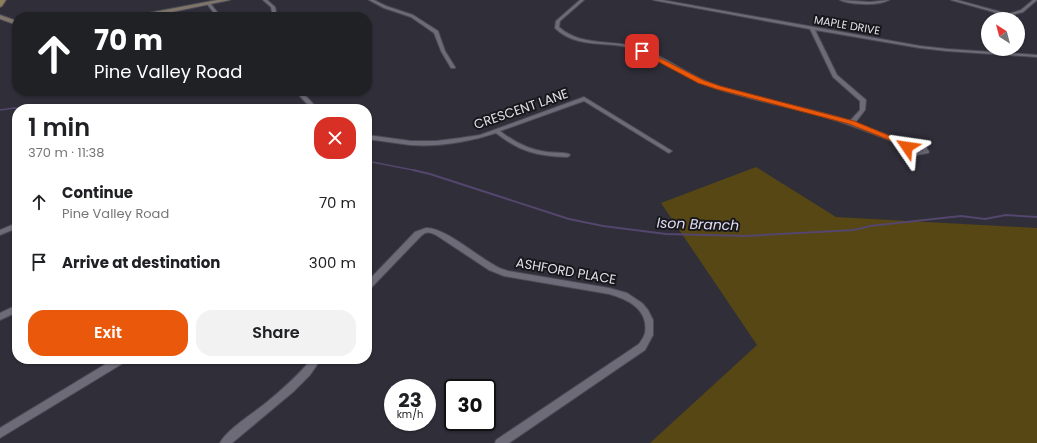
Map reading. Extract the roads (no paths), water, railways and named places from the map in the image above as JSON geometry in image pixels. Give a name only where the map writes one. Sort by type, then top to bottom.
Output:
[{"type":"main road","points":[[0,5],[3,0]]},
{"type":"street","points":[[175,12],[227,0]]},
{"type":"street","points":[[265,0],[273,7],[274,12]]},
{"type":"street","points":[[370,0],[385,7],[412,16],[436,32],[443,51],[453,67]]},
{"type":"street","points":[[582,0],[558,21],[557,27],[561,32],[570,38],[586,41],[613,42],[632,46],[709,85],[852,122],[908,145]]},
{"type":"street","name":"MAPLE DRIVE","points":[[655,0],[946,50],[1037,56]]},
{"type":"street","points":[[842,0],[878,3],[887,0]]},
{"type":"street","points":[[953,0],[1008,15],[1022,11],[1035,0]]},
{"type":"street","points":[[209,4],[215,12]]},
{"type":"street","points":[[0,17],[12,21]]},
{"type":"street","points":[[812,28],[835,76],[863,100],[863,111],[852,122]]},
{"type":"street","points":[[303,96],[310,104]]},
{"type":"street","name":"CRESCENT LANE","points":[[372,138],[436,143],[481,136],[584,99],[669,152]]},
{"type":"street","points":[[497,131],[519,147],[546,154],[567,155]]},
{"type":"street","points":[[0,233],[12,228]]},
{"type":"street","name":"ASHFORD PLACE","points":[[372,282],[418,234],[422,231],[430,230],[439,233],[492,268],[508,274],[609,291],[624,295],[645,312],[649,320],[650,328],[646,342],[633,354],[500,443]]},
{"type":"street","points":[[0,317],[12,311]]},
{"type":"street","points":[[0,433],[114,364]]},
{"type":"street","points":[[225,443],[242,427],[271,405],[296,383],[313,364]]},
{"type":"waterway","name":"Ison Branch","points":[[0,110],[12,108]]},
{"type":"waterway","name":"Ison Branch","points":[[372,162],[414,170]]},
{"type":"waterway","name":"Ison Branch","points":[[414,170],[418,171]]},
{"type":"waterway","name":"Ison Branch","points":[[414,170],[430,174],[569,219],[603,226],[666,234],[746,236],[854,230],[870,226],[961,216],[985,219],[1006,215],[1037,217]]}]
